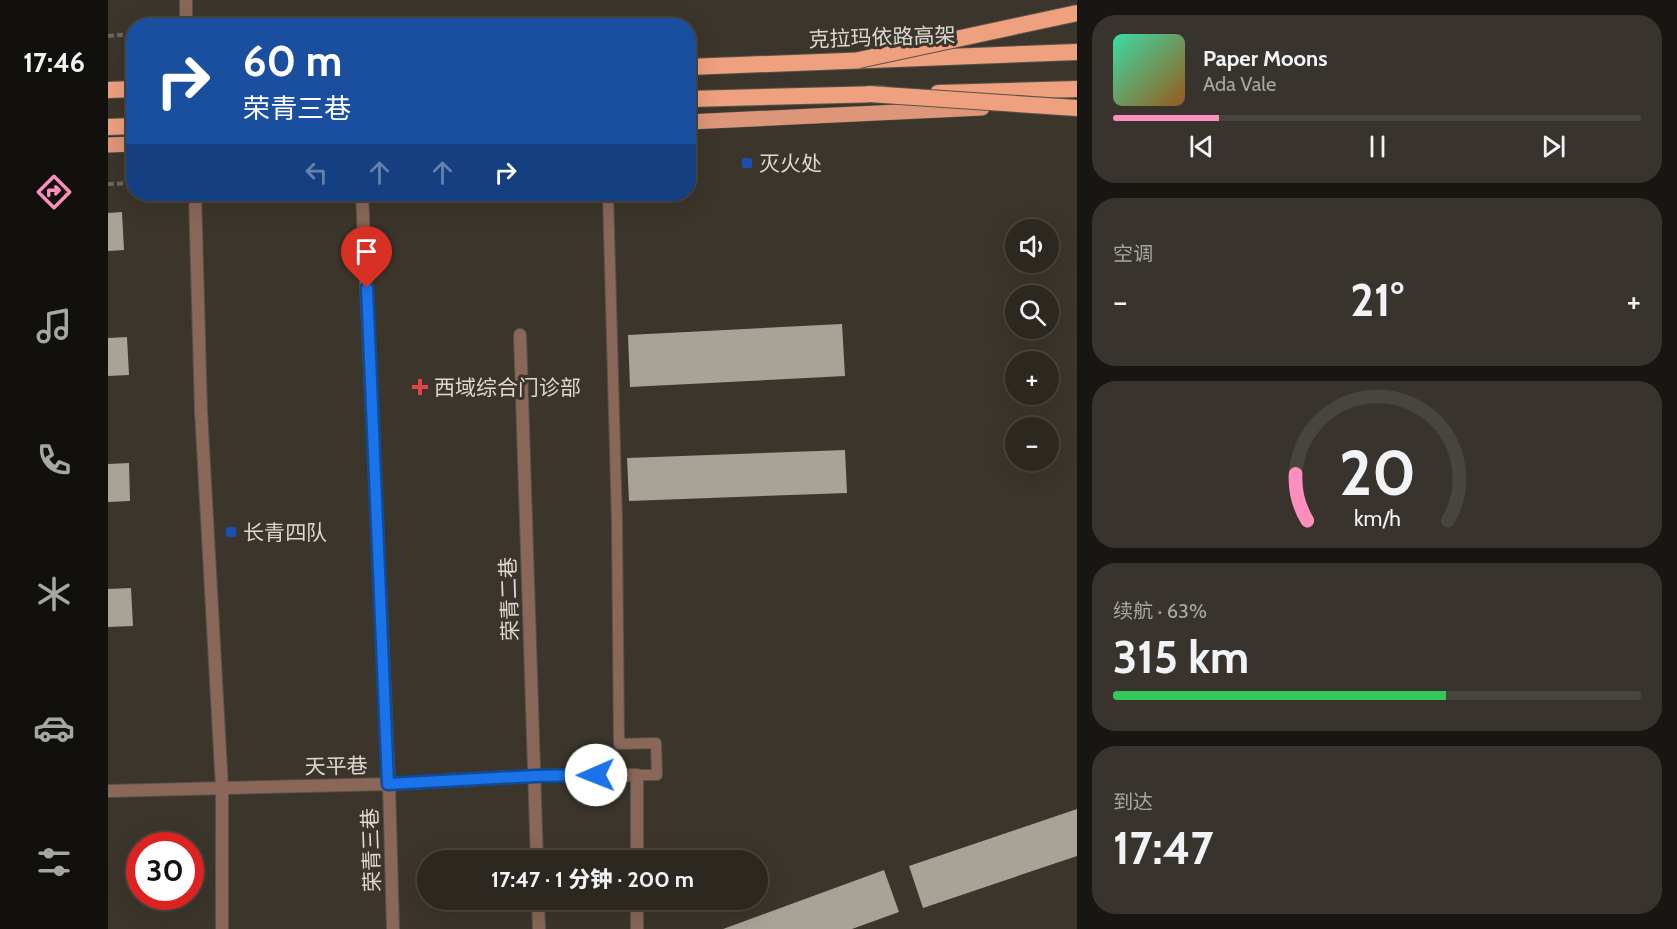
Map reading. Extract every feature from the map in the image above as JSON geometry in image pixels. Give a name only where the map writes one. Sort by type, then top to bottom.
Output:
[{"type":"highway","points":[[859,60],[1077,13]]},
{"type":"highway","name":"克拉玛依路高架","points":[[696,67],[1077,52]]},
{"type":"highway","points":[[108,89],[126,88]]},
{"type":"highway","points":[[696,99],[1077,89]]},
{"type":"highway","points":[[869,94],[1077,108]]},
{"type":"highway","points":[[108,127],[126,126]]},
{"type":"main road","points":[[696,61],[1077,44]]},
{"type":"main road","points":[[696,122],[1077,103]]},
{"type":"main road","points":[[108,145],[126,144]]},
{"type":"street","points":[[186,0],[186,18]]},
{"type":"street","points":[[195,201],[201,411],[222,788],[222,929]]},
{"type":"street","name":"荣青三巷","points":[[362,201],[393,929]]},
{"type":"street","name":"荣青二巷","points":[[520,335],[537,850]]},
{"type":"street","points":[[637,775],[637,850]]},
{"type":"street","name":"天平巷","points":[[108,790],[388,784],[535,776],[637,775]]},
{"type":"street","points":[[538,910],[539,929]]},
{"type":"street","points":[[637,910],[637,929]]},
{"type":"lane","points":[[608,201],[619,744],[656,743],[657,775],[637,775]]},
{"type":"path","points":[[108,36],[126,34]]},
{"type":"path","points":[[108,184],[126,183]]},
{"type":"building","points":[[122,212],[124,250],[108,251],[108,213]]},
{"type":"building","points":[[842,324],[845,376],[630,387],[628,335]]},
{"type":"building","points":[[127,337],[129,375],[108,376],[108,338]]},
{"type":"building","points":[[845,450],[847,493],[629,501],[627,458]]},
{"type":"building","points":[[129,463],[130,501],[108,502],[108,464]]},
{"type":"building","points":[[131,588],[133,626],[108,627],[108,589]]},
{"type":"building","points":[[1077,809],[1077,856],[923,908],[909,866]]},
{"type":"building","points":[[884,870],[899,912],[852,929],[723,929]]},
{"type":"place","name":"灭火处","points":[[747,163]]},
{"type":"place","name":"西域综合门诊部","points":[[420,387]]},
{"type":"place","name":"长青四队","points":[[231,532]]},
{"type":"route","points":[[367,288],[388,784],[596,775]]}]
